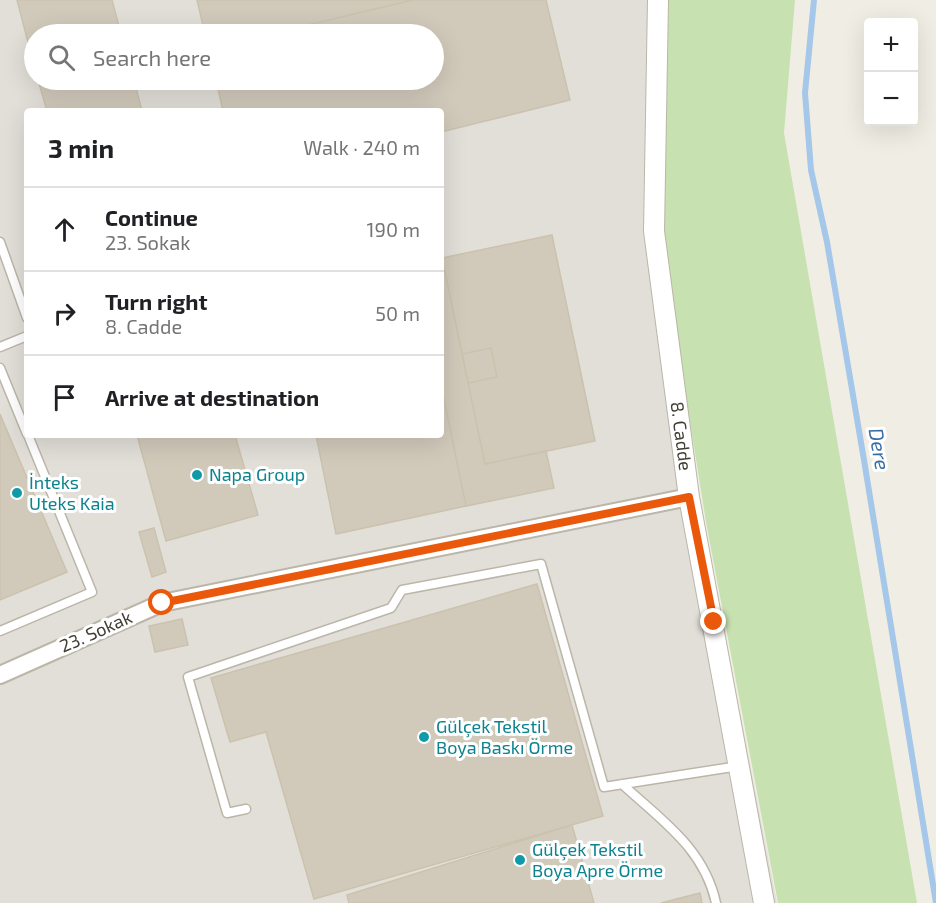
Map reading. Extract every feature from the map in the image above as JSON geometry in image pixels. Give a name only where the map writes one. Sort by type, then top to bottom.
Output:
[{"type":"street","name":"8. Cadde","points":[[658,0],[654,231],[689,497],[764,903]]},
{"type":"street","name":"23. Sokak","points":[[0,675],[162,603],[689,497]]},
{"type":"lane","points":[[0,242],[24,310]]},
{"type":"lane","points":[[0,347],[24,337]]},
{"type":"lane","points":[[0,368],[24,427]]},
{"type":"lane","points":[[0,631],[92,592],[29,438]]},
{"type":"lane","points":[[246,809],[227,813],[188,677],[391,608],[402,590],[541,564],[604,787],[740,766]]},
{"type":"lane","points":[[622,784],[689,846],[711,883],[716,903]]},
{"type":"shaded area","points":[[0,0],[661,0],[653,235],[703,521],[777,903],[0,903]]},
{"type":"green space","points":[[668,0],[795,0],[784,133],[917,903],[778,903],[706,522],[660,233]]},
{"type":"building","points":[[17,0],[112,0],[118,24],[24,24],[24,27]]},
{"type":"building","points":[[197,0],[413,0],[312,24],[203,24]]},
{"type":"building","points":[[413,0],[546,0],[570,100],[444,131],[444,108],[222,108],[218,90],[444,90],[444,24],[312,24]]},
{"type":"building","points":[[41,90],[137,90],[141,108],[46,108]]},
{"type":"building","points":[[552,235],[595,441],[485,464],[444,268],[444,258]]},
{"type":"building","points":[[444,267],[485,464],[546,451],[554,488],[466,506],[444,399]]},
{"type":"building","points":[[491,348],[497,377],[468,383],[462,354]]},
{"type":"building","points":[[444,400],[466,506],[336,534],[317,438],[444,438]]},
{"type":"building","name":"İnteks Uteks Kaia","points":[[0,414],[67,572],[0,600]]},
{"type":"building","name":"Napa Group","points":[[138,438],[236,438],[258,515],[166,541]]},
{"type":"building","points":[[154,528],[166,572],[152,577],[139,532]]},
{"type":"building","name":"Gülçek Tekstil Boya Baskı Örme","points":[[537,584],[603,816],[314,899],[266,732],[230,742],[211,678]]},
{"type":"building","points":[[182,619],[188,645],[155,652],[149,626]]},
{"type":"building","name":"Gülçek Tekstil Boya Apre Örme","points":[[572,825],[594,903],[349,903],[347,895]]},
{"type":"building","name":"Gülçek Tekstil Boya Apre Örme","points":[[700,893],[702,903],[661,903]]},
{"type":"waterway","name":"Dere","points":[[814,0],[805,93],[811,170],[827,242],[936,903]]},
{"type":"place","name":"Napa Group","points":[[197,475]]},
{"type":"place","name":"İnteks Uteks Kaia","points":[[17,493]]},
{"type":"place","name":"Gülçek Tekstil Boya Baskı Örme","points":[[424,737]]},
{"type":"place","name":"Gülçek Tekstil Boya Apre Örme","points":[[520,860]]},
{"type":"route","points":[[162,603],[689,497],[714,622]]}]
